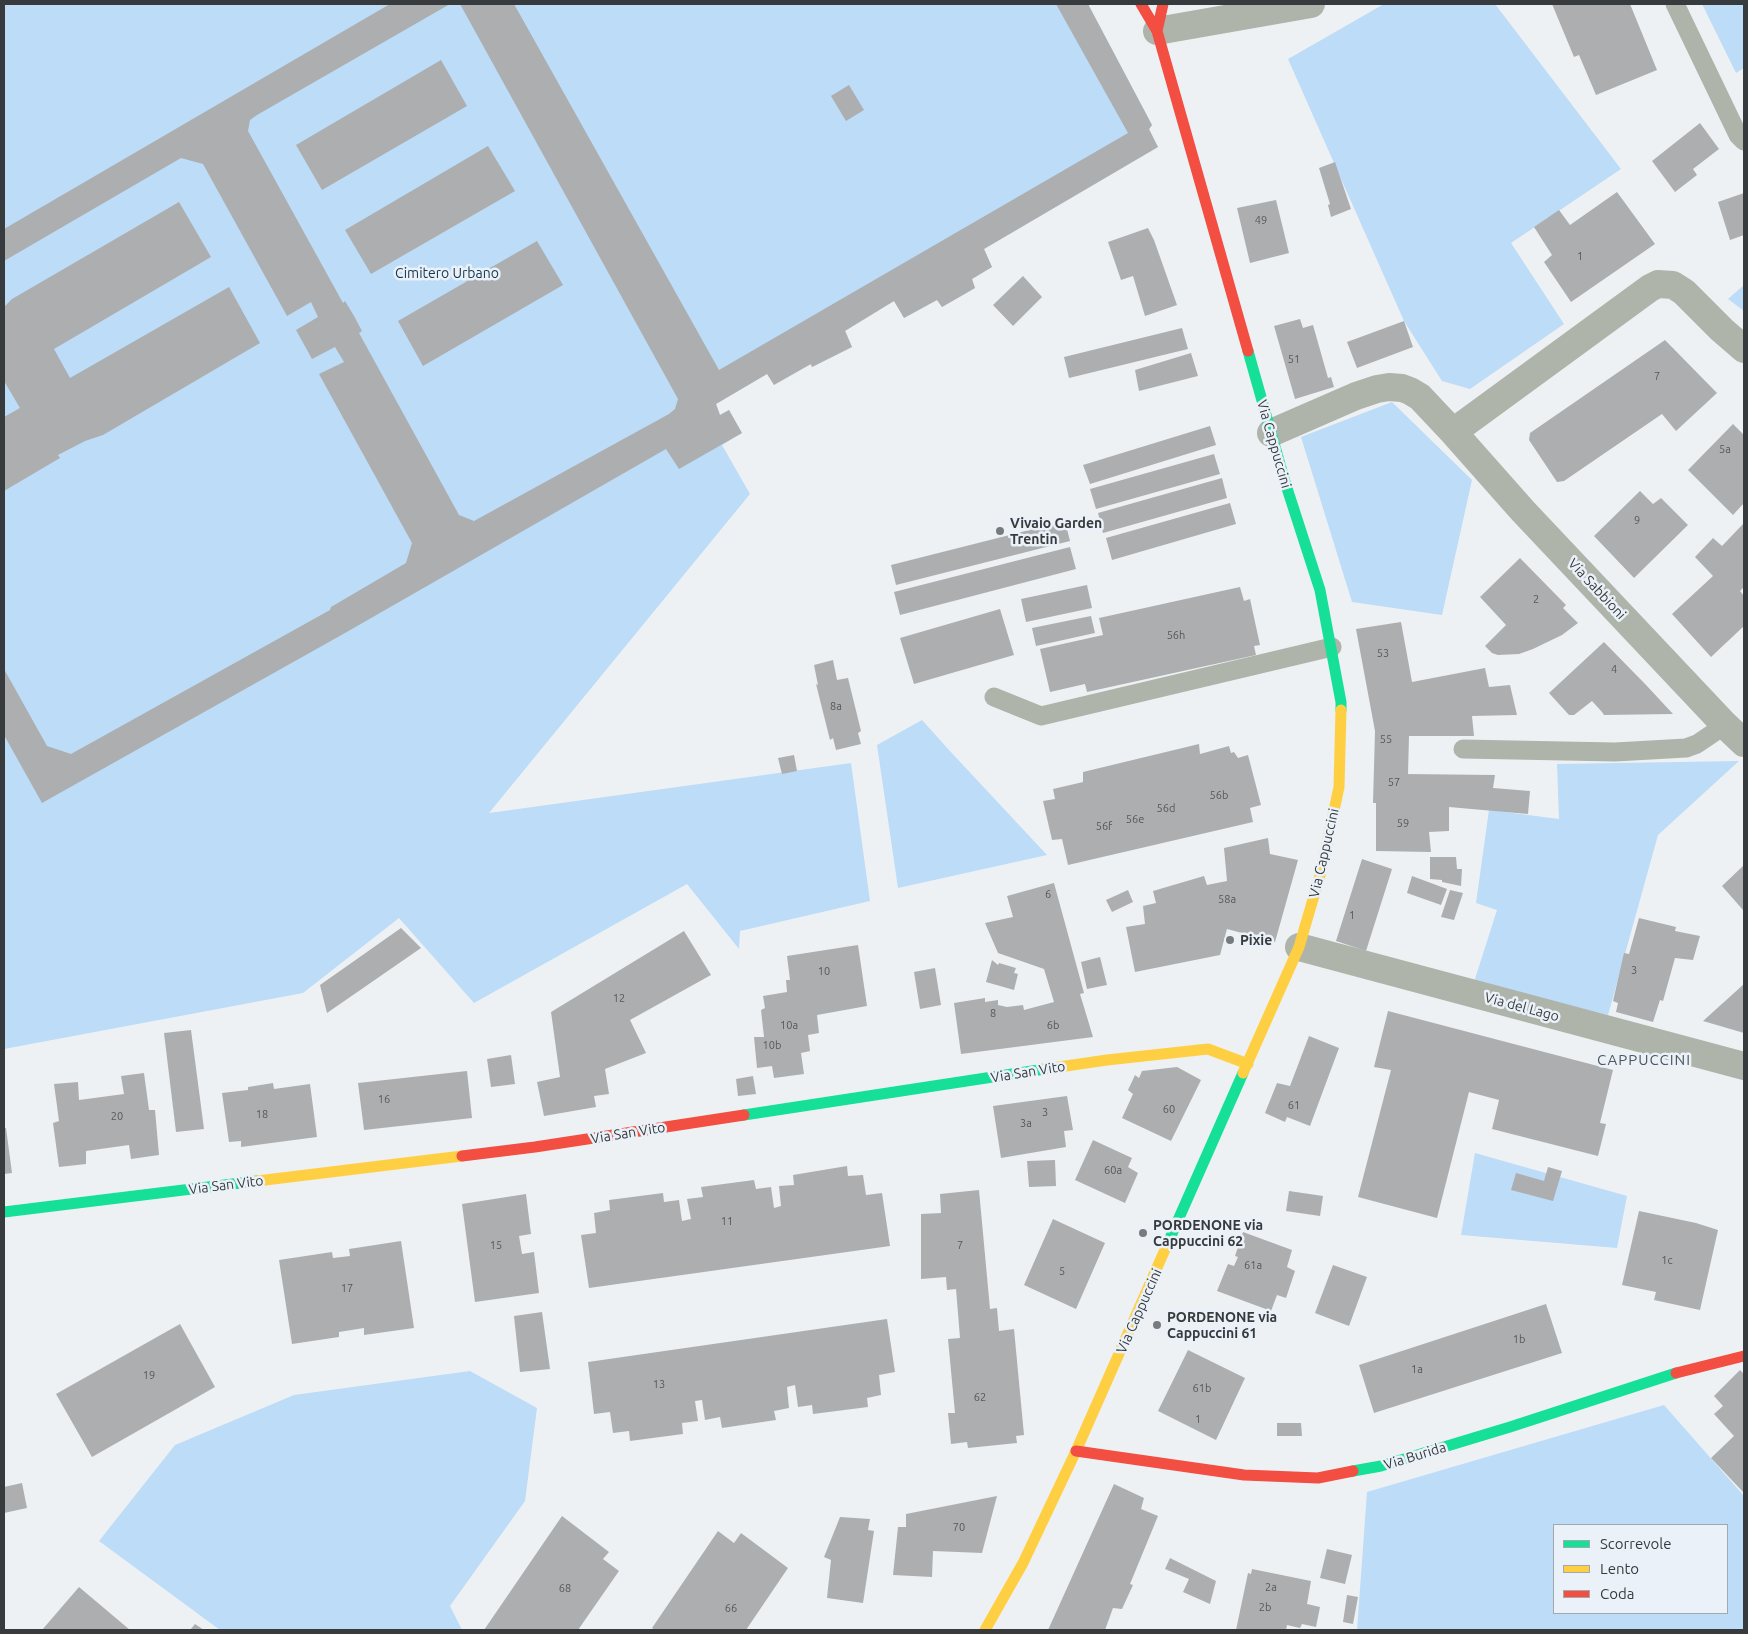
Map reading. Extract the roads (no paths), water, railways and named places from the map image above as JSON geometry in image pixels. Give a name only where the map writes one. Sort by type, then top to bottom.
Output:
[{"type":"street","name":"Via Cappuccini","points":[[985,1630],[1023,1562],[1076,1451],[1300,947],[1321,872],[1339,787],[1341,702],[1320,590],[1271,433],[1157,31],[1141,4]]},
{"type":"street","name":"Via Cappuccini","points":[[1157,31],[1163,4]]},
{"type":"street","points":[[1157,31],[1311,4]]},
{"type":"street","points":[[1453,432],[1658,284],[1673,286],[1684,292],[1744,349]]},
{"type":"street","name":"Via Sabbioni","points":[[1271,433],[1356,396],[1377,389],[1389,387],[1410,391],[1420,397],[1523,510],[1744,743]]},
{"type":"street","name":"Via del Lago","points":[[1300,947],[1744,1066]]},
{"type":"street","name":"Via San Vito","points":[[4,1212],[535,1147],[1107,1060],[1208,1048],[1248,1064]]},
{"type":"street","name":"Via Burida","points":[[1076,1451],[1244,1475],[1318,1478],[1381,1466],[1661,1378],[1744,1356]]},
{"type":"lane","points":[[1676,4],[1738,135],[1744,141]]},
{"type":"lane","points":[[994,697],[1041,716],[1332,647]]},
{"type":"lane","points":[[1463,749],[1615,752],[1686,748],[1697,744],[1725,724]]},
{"type":"place","name":"Vivaio Garden Trentin","points":[[1000,531]]},
{"type":"place","name":"Pixie","points":[[1230,940]]},
{"type":"place","name":"PORDENONE via Cappuccini 62","points":[[1143,1233]]},
{"type":"place","name":"PORDENONE via Cappuccini 61","points":[[1157,1325]]},
{"type":"district","name":"CAPPUCCINI","points":[[1644,1060]]},
{"type":"park label","name":"Cimitero Urbano","points":[[447,273]]}]
